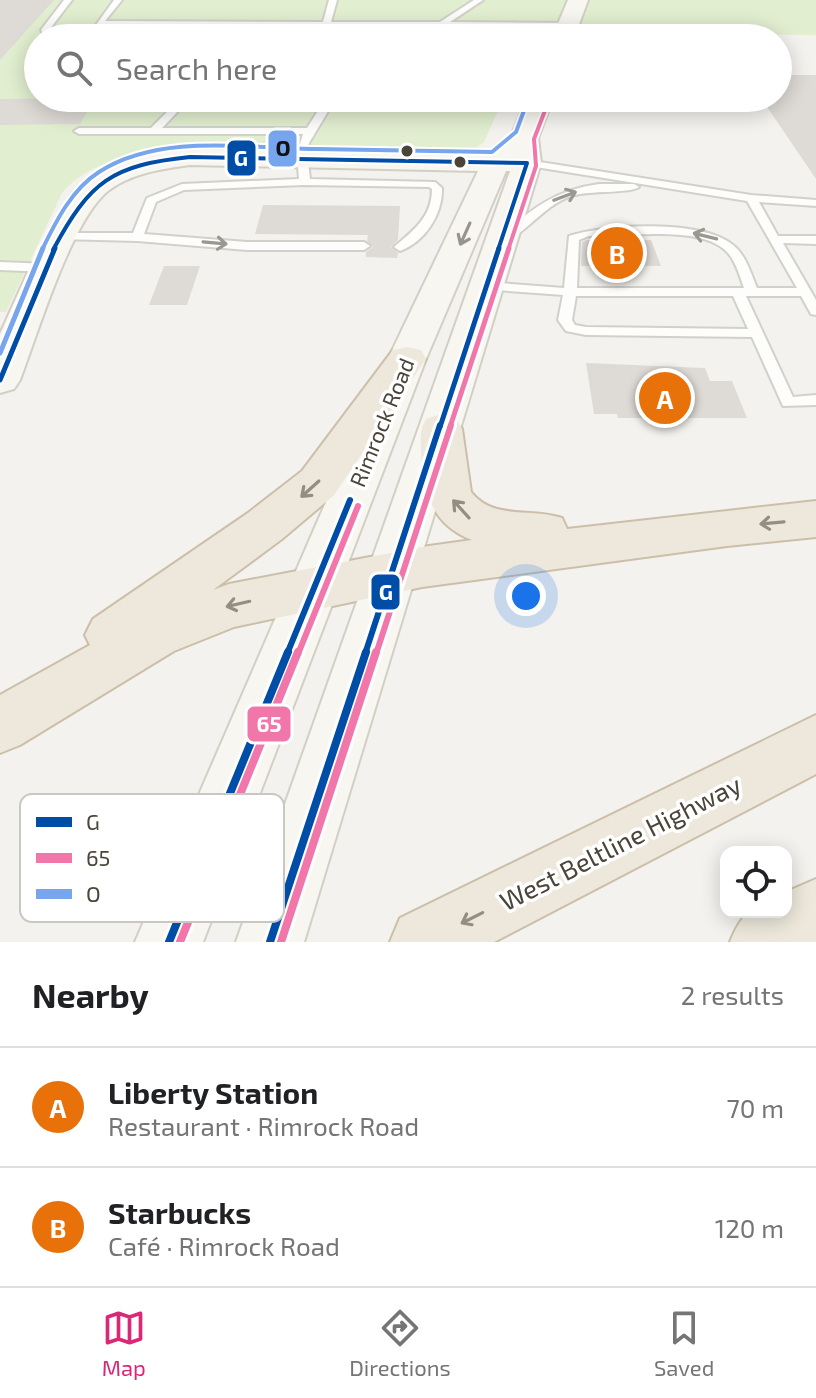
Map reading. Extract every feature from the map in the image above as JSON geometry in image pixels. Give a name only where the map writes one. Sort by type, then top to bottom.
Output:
[{"type":"highway","points":[[0,720],[102,641],[265,526],[318,483],[407,359]]},
{"type":"highway","points":[[441,429],[449,493],[461,513],[478,524],[504,532],[649,525],[727,527]]},
{"type":"highway","points":[[0,726],[156,635],[229,606],[391,572],[727,527],[816,519]]},
{"type":"highway","name":"West Beltline Highway","points":[[424,942],[816,743]]},
{"type":"highway","points":[[764,942],[816,912]]},
{"type":"main road","points":[[569,24],[578,0]]},
{"type":"main road","name":"Rimrock Road","points":[[230,794],[407,359],[516,154],[534,112]]},
{"type":"main road","points":[[1,373],[63,237],[89,192],[115,175],[136,167],[190,157],[516,154]]},
{"type":"main road","name":"Rimrock Road","points":[[284,901],[501,240],[516,154]]},
{"type":"main road","name":"Rimrock Road","points":[[169,942],[177,922]]},
{"type":"main road","name":"Rimrock Road","points":[[270,942],[277,922]]},
{"type":"lane","points":[[50,24],[68,0]]},
{"type":"lane","points":[[118,0],[99,23],[346,24]]},
{"type":"lane","points":[[326,24],[333,0]]},
{"type":"lane","points":[[442,24],[479,0]]},
{"type":"lane","points":[[154,131],[172,112]]},
{"type":"lane","points":[[304,157],[325,112]]},
{"type":"lane","points":[[79,131],[154,131],[304,157],[431,184],[437,188],[438,199],[416,238],[400,247]]},
{"type":"lane","points":[[516,154],[731,195],[816,203]]},
{"type":"lane","points":[[137,237],[151,200],[182,187],[304,157]]},
{"type":"lane","points":[[501,240],[550,202],[586,189],[630,187],[731,195]]},
{"type":"lane","points":[[751,198],[816,311]]},
{"type":"lane","points":[[757,333],[586,331],[571,328],[565,320],[573,275],[573,238],[588,233],[695,233],[716,238],[732,249],[757,333],[788,402],[816,400]]},
{"type":"lane","points":[[63,237],[137,237],[247,246],[364,246]]},
{"type":"lane","points":[[775,239],[812,242]]},
{"type":"lane","points":[[0,266],[49,268]]},
{"type":"lane","points":[[486,286],[568,292],[805,292]]},
{"type":"green space","points":[[0,0],[816,0],[816,35],[792,35],[792,24],[24,24],[24,112],[498,112],[484,142],[473,150],[183,149],[134,156],[102,165],[87,172],[62,193],[6,312],[0,312]]},
{"type":"building","points":[[0,0],[54,0],[32,24],[24,24],[24,33],[0,60]]},
{"type":"building","points":[[792,75],[816,75],[816,179],[771,112],[792,112]]},
{"type":"building","points":[[0,99],[24,99],[24,112],[87,112],[80,124],[0,125]]},
{"type":"building","points":[[263,205],[400,206],[398,240],[391,247],[398,253],[397,258],[366,257],[366,252],[373,247],[367,241],[368,235],[255,234]]},
{"type":"building","points":[[651,240],[661,266],[581,266],[582,242]]},
{"type":"building","points":[[164,266],[200,266],[187,305],[149,305]]},
{"type":"building","points":[[586,363],[705,368],[710,381],[732,381],[747,418],[618,418],[617,414],[594,414]]},
{"type":"transit line","name":"O","points":[[0,353],[27,285],[62,212],[90,178],[112,164],[151,152],[190,147],[492,152],[516,132],[524,112]]},
{"type":"transit line","name":"65","points":[[281,942],[536,166],[534,139],[545,112]]},
{"type":"transit line","name":"G","points":[[0,380],[41,277],[67,224],[96,186],[129,168],[190,157],[527,163],[284,900]]},
{"type":"transit line","name":"G","points":[[230,794],[350,500]]},
{"type":"transit line","name":"65","points":[[240,794],[358,506]]},
{"type":"transit line","name":"G","points":[[169,942],[177,922]]},
{"type":"transit line","name":"65","points":[[180,942],[188,922]]},
{"type":"transit line","name":"G","points":[[270,942],[277,922]]},
{"type":"place","name":"Starbucks","points":[[617,253]]},
{"type":"place","name":"Liberty Station","points":[[665,398]]}]
